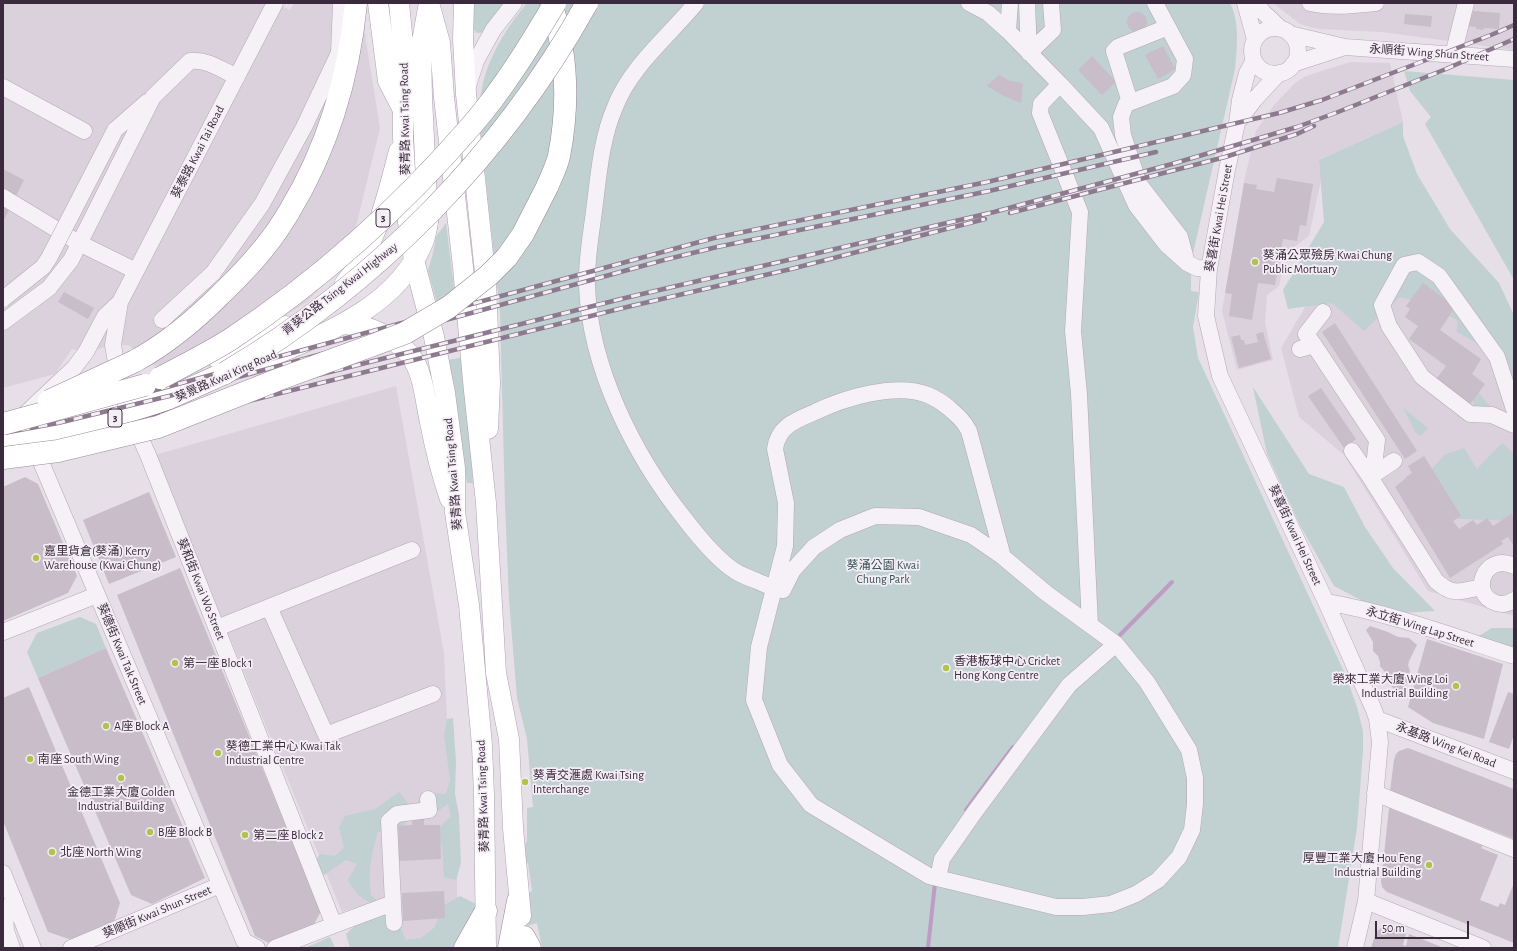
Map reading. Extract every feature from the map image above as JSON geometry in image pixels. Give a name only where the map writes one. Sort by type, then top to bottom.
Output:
[{"type":"highway","points":[[3,423],[149,353],[180,333],[206,310],[249,267],[275,234],[301,193],[320,153],[332,119],[347,63],[354,31],[356,3]]},
{"type":"highway","points":[[3,458],[58,451],[158,427],[175,421],[276,380],[405,332],[449,307],[489,275],[507,257],[523,234],[547,187],[559,157],[565,116],[566,75],[555,16],[551,3]]},
{"type":"highway","name":"青葵公路 Tsing Kwai Highway","points":[[3,423],[145,385],[230,340],[310,281],[374,227],[473,125],[528,49],[555,3]]},
{"type":"highway","name":"青葵公路 Tsing Kwai Highway","points":[[3,458],[167,399],[225,373],[261,350],[325,304],[394,248],[445,198],[494,142],[547,69],[587,3]]},
{"type":"highway","points":[[518,901],[522,945]]},
{"type":"highway","points":[[466,948],[486,911]]},
{"type":"main road","points":[[378,3],[388,81],[403,110]]},
{"type":"main road","name":"葵青路 Kwai Tsing Road","points":[[399,3],[407,84],[403,110],[403,137],[405,147],[408,222],[414,260],[434,337],[446,393],[455,468],[455,512],[469,605],[482,746],[486,948]]},
{"type":"main road","points":[[464,3],[463,39],[466,94],[486,282],[490,383],[486,503]]},
{"type":"main road","points":[[429,4],[440,43],[444,97],[463,267],[486,503],[496,674],[508,739],[518,901]]},
{"type":"main road","name":"葵景路 Kwai King Road","points":[[131,418],[342,324],[381,298],[400,278],[414,260],[424,240],[428,222],[421,47],[429,4]]},
{"type":"main road","points":[[301,320],[328,301],[352,275],[366,253],[382,214],[403,137]]},
{"type":"main road","points":[[301,320],[350,294],[368,282],[383,267],[396,249],[408,222]]},
{"type":"main road","name":"葵景路 Kwai King Road","points":[[122,398],[301,320]]},
{"type":"main road","points":[[342,324],[361,326],[380,333],[398,344],[410,355],[423,386],[440,472],[455,512]]},
{"type":"main road","points":[[3,445],[122,398]]},
{"type":"main road","points":[[3,469],[131,418]]},
{"type":"street","name":"葵泰路 Kwai Tai Road","points":[[122,398],[113,345],[120,302],[274,3]]},
{"type":"street","points":[[162,320],[213,273],[262,204],[304,127],[339,53],[341,3]]},
{"type":"street","points":[[466,94],[471,75],[479,55],[493,30],[514,3]]},
{"type":"street","points":[[696,3],[641,64],[627,83],[614,108],[600,165],[588,261],[588,298],[591,321],[602,365],[618,409],[638,450],[668,499],[699,537],[729,567],[738,573],[773,589],[783,590],[793,570],[814,547],[840,530],[875,516],[919,517],[970,535],[1003,557],[1046,593],[1116,644],[1147,682],[1189,750],[1195,778],[1195,804],[1192,830],[1179,857],[1158,880],[1136,894],[1111,904],[1083,907],[1056,907],[930,876],[811,805],[780,766],[754,700],[759,646],[773,589],[785,546],[785,498],[775,453],[778,437],[788,425],[844,399],[870,394],[901,391],[927,395],[943,404],[962,420],[970,435],[1003,557]]},
{"type":"street","points":[[969,3],[988,13],[1060,84],[1101,128],[1136,205],[1166,244],[1187,263],[1197,268],[1210,269]]},
{"type":"street","points":[[1008,32],[1010,3]]},
{"type":"street","points":[[1027,3],[1029,53]]},
{"type":"street","points":[[1029,53],[1053,30],[1051,3]]},
{"type":"street","points":[[1155,3],[1185,59],[1183,75],[1173,86],[1126,104],[1121,117],[1123,136],[1140,184],[1180,237],[1187,263]]},
{"type":"street","points":[[1245,3],[1255,39],[1252,46],[1254,60],[1257,66],[1263,70],[1269,73],[1279,73]]},
{"type":"street","points":[[1256,3],[1263,12],[1286,31],[1297,44],[1298,51],[1294,64]]},
{"type":"street","points":[[1310,3],[1322,6],[1351,6],[1376,3]]},
{"type":"street","points":[[1453,55],[1466,3]]},
{"type":"street","points":[[1130,102],[1114,51],[1118,47],[1168,27]]},
{"type":"street","name":"永順街 Wing Shun Street","points":[[1255,39],[1260,33],[1273,28],[1345,47],[1514,59]]},
{"type":"street","name":"永順街 Wing Shun Street","points":[[1279,73],[1289,69],[1294,64],[1345,47]]},
{"type":"street","points":[[3,299],[43,267],[49,258],[114,130],[190,61],[198,60],[205,62],[236,77]]},
{"type":"street","name":"葵喜街 Kwai Hei Street","points":[[1254,60],[1247,74],[1240,100],[1238,122],[1227,170],[1210,269],[1206,316],[1220,376],[1326,602],[1377,719],[1380,742],[1366,902],[1355,948]]},
{"type":"street","name":"葵喜街 Kwai Hei Street","points":[[1238,122],[1255,99],[1279,73]]},
{"type":"street","points":[[1060,84],[1041,104],[1040,113],[1080,212],[1073,331],[1079,394],[1090,625]]},
{"type":"street","points":[[3,88],[84,131]]},
{"type":"street","points":[[3,322],[49,288],[70,260],[153,96]]},
{"type":"street","points":[[3,197],[79,243],[136,270]]},
{"type":"street","points":[[1514,409],[1497,357],[1439,276],[1418,262],[1404,265],[1382,305],[1389,326],[1422,377],[1470,414],[1492,415],[1514,425]]},
{"type":"street","name":"葵泰路 Kwai Tai Road","points":[[3,433],[24,416],[74,368],[86,352],[105,316],[120,302]]},
{"type":"street","points":[[1323,312],[1306,334],[1307,347],[1377,440],[1372,476]]},
{"type":"street","name":"葵和街 Kwai Wo Street","points":[[131,418],[151,462],[334,925]]},
{"type":"street","points":[[1352,451],[1372,476],[1436,581],[1449,591],[1457,592],[1482,587]]},
{"type":"street","name":"葵德街 Kwai Tak Street","points":[[38,455],[220,885],[250,944]]},
{"type":"street","points":[[1372,476],[1394,461]]},
{"type":"street","points":[[217,628],[412,550]]},
{"type":"street","points":[[1514,566],[1508,563],[1494,564],[1484,573],[1482,580],[1482,587],[1488,599],[1494,602],[1507,604],[1514,600]]},
{"type":"street","points":[[3,632],[97,595]]},
{"type":"street","name":"永立街 Wing Lap Street","points":[[1326,602],[1347,605],[1402,620],[1514,656]]},
{"type":"street","points":[[269,607],[326,735],[433,694]]},
{"type":"street","points":[[938,878],[942,859],[974,813],[1069,685],[1116,644]]},
{"type":"street","name":"永基路 Wing Kei Road","points":[[1377,719],[1514,771]]},
{"type":"street","points":[[1375,793],[1514,849]]},
{"type":"street","points":[[394,923],[389,821],[397,814],[429,811]]},
{"type":"street","points":[[3,873],[33,948]]},
{"type":"street","name":"葵順街 Kwai Shun Street","points":[[71,948],[220,885]]},
{"type":"street","points":[[12,948],[6,931],[5,913],[14,899]]},
{"type":"street","points":[[1366,902],[1483,948]]},
{"type":"street","points":[[275,948],[393,903]]},
{"type":"shaded area","points":[[3,3],[276,3],[290,10],[294,3],[362,3],[366,41],[380,128],[354,235],[339,268],[307,302],[284,316],[234,340],[161,366],[152,365],[129,345],[113,345],[86,352],[72,349],[55,374],[3,388]]},
{"type":"shaded area","points":[[1273,3],[1514,3],[1514,50],[1382,32],[1318,29],[1300,24]]},
{"type":"shaded area","name":"葵涌公眾殮房 Kwai Chung Public Mortuary","points":[[1350,62],[1390,63],[1403,122],[1319,160],[1321,180],[1309,236],[1286,253],[1279,286],[1267,295],[1265,322],[1273,360],[1237,370],[1222,311],[1245,177],[1256,131],[1274,105],[1295,83],[1306,76]]},
{"type":"shaded area","points":[[1375,242],[1514,350],[1514,616],[1428,591],[1344,455],[1299,417],[1281,348],[1318,285]]},
{"type":"shaded area","points":[[396,386],[444,653],[447,719],[453,766],[457,848],[457,900],[441,937],[356,948],[349,930],[361,925],[353,908],[342,912],[155,455]]},
{"type":"green space","points":[[470,3],[512,3],[498,31],[477,33],[469,24]]},
{"type":"green space","name":"葵涌公園 Kwai Chung Park","points":[[527,3],[1230,3],[1237,27],[1235,69],[1191,262],[1191,291],[1199,292],[1193,327],[1198,358],[1346,676],[1357,707],[1363,731],[1363,751],[1357,828],[1338,948],[542,948],[537,923],[527,926],[518,901],[532,891],[528,863],[516,860],[527,841],[527,808],[533,807],[527,739],[517,698],[509,600],[500,312],[479,116],[481,91],[489,65],[499,43],[512,22]]},
{"type":"green space","points":[[1404,71],[1514,80],[1514,280],[1425,124],[1431,117],[1410,91]]},
{"type":"green space","points":[[1403,122],[1403,136],[1417,174],[1450,229],[1499,283],[1514,315],[1514,380],[1477,343],[1457,332],[1457,320],[1426,304],[1400,297],[1364,331],[1332,303],[1288,309],[1283,290],[1324,222],[1319,160]]},
{"type":"green space","points":[[446,223],[455,296],[439,310],[428,271],[436,237]]},
{"type":"green space","points":[[464,357],[473,483],[467,483],[448,360]]},
{"type":"green space","points":[[1465,375],[1490,407],[1485,423],[1478,420]]},
{"type":"green space","points":[[1253,387],[1309,474],[1344,487],[1365,527],[1393,568],[1435,611],[1402,613],[1372,606],[1334,586],[1300,525],[1267,454]]},
{"type":"green space","points":[[1403,408],[1428,428],[1421,436],[1415,432]]},
{"type":"green space","points":[[1502,443],[1514,454],[1514,521],[1437,518],[1420,483],[1444,455],[1464,448],[1477,469]]},
{"type":"green space","points":[[80,617],[96,624],[106,648],[38,678],[27,652],[37,633]]},
{"type":"green space","points":[[1492,628],[1514,628],[1514,653],[1477,637]]},
{"type":"green space","points":[[453,718],[456,762],[455,794],[459,815],[461,863],[456,880],[444,877],[442,846],[438,829],[451,816],[448,804],[423,821],[409,816],[403,828],[378,832],[371,863],[370,886],[371,895],[383,905],[362,898],[351,886],[348,880],[357,864],[346,860],[324,875],[314,863],[320,854],[335,856],[344,848],[339,827],[345,816],[375,809],[399,792],[410,806],[435,793],[446,794],[450,780],[444,735],[447,719]]},
{"type":"green space","points":[[460,896],[476,904],[470,924],[459,948],[350,948],[346,934],[369,913],[392,909],[406,940],[421,938],[434,928],[444,905]]},
{"type":"green space","points":[[330,937],[335,948],[305,948]]},
{"type":"building","points":[[1473,11],[1500,13],[1499,29],[1484,28],[1483,30],[1476,29],[1476,27],[1466,26],[1467,14],[1472,15]]},
{"type":"building","points":[[1137,12],[1144,15],[1147,22],[1144,29],[1137,32],[1130,29],[1127,22],[1130,15]]},
{"type":"building","points":[[1405,14],[1432,16],[1431,27],[1404,24]]},
{"type":"building","points":[[1163,46],[1175,69],[1158,79],[1145,55]]},
{"type":"building","points":[[1092,56],[1116,82],[1102,95],[1078,70]]},
{"type":"building","points":[[999,75],[1010,81],[1023,83],[1021,103],[1004,96],[987,86]]},
{"type":"building","points":[[3,169],[24,180],[3,222]]},
{"type":"building","name":"葵涌公眾殮房 Kwai Chung Public Mortuary","points":[[1277,178],[1313,184],[1306,226],[1300,225],[1297,241],[1283,239],[1275,285],[1258,283],[1252,320],[1229,316],[1232,294],[1225,293],[1244,183],[1257,185],[1256,189],[1274,192]]},
{"type":"building","points":[[1423,283],[1455,307],[1440,330],[1481,359],[1472,374],[1485,384],[1468,407],[1434,382],[1446,366],[1409,339],[1418,326],[1405,317],[1410,309],[1406,306]]},
{"type":"building","points":[[64,292],[94,308],[88,319],[58,302]]},
{"type":"building","points":[[1335,323],[1417,451],[1405,459],[1322,332]]},
{"type":"building","points":[[1263,332],[1271,359],[1239,368],[1231,337],[1240,335],[1241,340],[1244,340],[1245,345],[1258,342],[1256,334]]},
{"type":"building","points":[[1321,388],[1356,439],[1344,448],[1308,396]]},
{"type":"building","points":[[1424,456],[1461,516],[1453,521],[1459,529],[1473,520],[1477,525],[1487,518],[1493,526],[1511,514],[1514,518],[1514,546],[1508,537],[1501,541],[1503,544],[1450,578],[1395,487],[1412,473],[1408,466]]},
{"type":"building","name":"嘉里貨倉(葵涌) Kerry Warehouse (Kwai Chung)","points":[[25,477],[38,484],[77,576],[68,593],[3,621],[3,487]]},
{"type":"building","points":[[149,492],[176,557],[109,584],[83,520]]},
{"type":"building","name":"葵德工業中心 Kwai Tak Industrial Centre","points":[[180,568],[321,911],[312,928],[271,944],[255,936],[117,595]]},
{"type":"building","points":[[1370,626],[1398,637],[1409,638],[1417,645],[1409,661],[1408,665],[1410,671],[1403,697],[1397,696],[1395,690],[1387,681],[1385,672],[1380,666],[1378,656],[1373,651],[1373,642],[1366,630]]},
{"type":"building","name":"榮來工業大廈 Wing Loi Industrial Building","points":[[1427,639],[1503,664],[1484,739],[1433,723],[1408,707]]},
{"type":"building","name":"金德工業大廈 Golden Industrial Building","points":[[106,648],[205,878],[152,904],[131,895],[38,678]]},
{"type":"building","points":[[29,687],[120,903],[114,922],[72,940],[48,932],[3,821],[3,698]]},
{"type":"building","points":[[1508,692],[1514,694],[1514,735],[1509,749],[1489,742]]},
{"type":"building","points":[[1408,748],[1514,789],[1514,839],[1390,791],[1396,754],[1399,751]]},
{"type":"building","name":"厚豐工業大廈 Hou Feng Industrial Building","points":[[1389,808],[1483,846],[1481,848],[1498,855],[1480,900],[1498,907],[1500,903],[1505,905],[1514,883],[1514,943],[1387,892],[1382,887],[1381,882]]},
{"type":"building","points":[[424,816],[424,825],[440,825],[441,859],[399,861],[398,826],[412,825],[412,817]]},
{"type":"building","points":[[444,891],[445,918],[403,921],[402,893]]},
{"type":"building","points":[[1391,927],[1406,933],[1403,945],[1406,946],[1409,934],[1444,948],[1371,948],[1376,932],[1381,928]]},
{"type":"waterway","points":[[1120,635],[1172,582]]},
{"type":"waterway","points":[[966,810],[1013,747]]},
{"type":"waterway","points":[[928,948],[935,883]]},
{"type":"railway","points":[[3,425],[56,416],[167,387],[714,238],[987,182],[1279,113],[1322,100],[1514,25]]},
{"type":"railway","points":[[3,455],[68,442],[174,411],[625,298],[994,212],[1172,164],[1297,127],[1446,69],[1514,39]]},
{"type":"railway","points":[[1010,213],[1225,157],[1297,134],[1314,126]]},
{"type":"railway","points":[[3,433],[58,423],[169,396],[664,260],[717,247],[989,191],[1156,152]]},
{"type":"railway","points":[[3,462],[40,456],[176,419],[627,307],[791,269],[985,219]]},
{"type":"place","name":"葵涌公眾殮房 Kwai Chung Public Mortuary","points":[[1255,262]]},
{"type":"place","name":"嘉里貨倉(葵涌) Kerry Warehouse (Kwai Chung)","points":[[36,558]]},
{"type":"place","name":"第一座 Block 1","points":[[175,663]]},
{"type":"place","name":"香港板球中心 Cricket Hong Kong Centre","points":[[946,668]]},
{"type":"place","name":"榮來工業大廈 Wing Loi Industrial Building","points":[[1456,686]]},
{"type":"place","name":"A座 Block A","points":[[106,726]]},
{"type":"place","name":"葵德工業中心 Kwai Tak Industrial Centre","points":[[218,753]]},
{"type":"place","name":"南座 South Wing","points":[[30,759]]},
{"type":"place","name":"金德工業大廈 Golden Industrial Building","points":[[121,778]]},
{"type":"place","name":"葵青交滙處 Kwai Tsing Interchange","points":[[525,782]]},
{"type":"place","name":"B座 Block B","points":[[150,832]]},
{"type":"place","name":"第二座 Block 2","points":[[245,835]]},
{"type":"place","name":"北座 North Wing","points":[[52,852]]},
{"type":"place","name":"厚豐工業大廈 Hou Feng Industrial Building","points":[[1429,865]]}]
